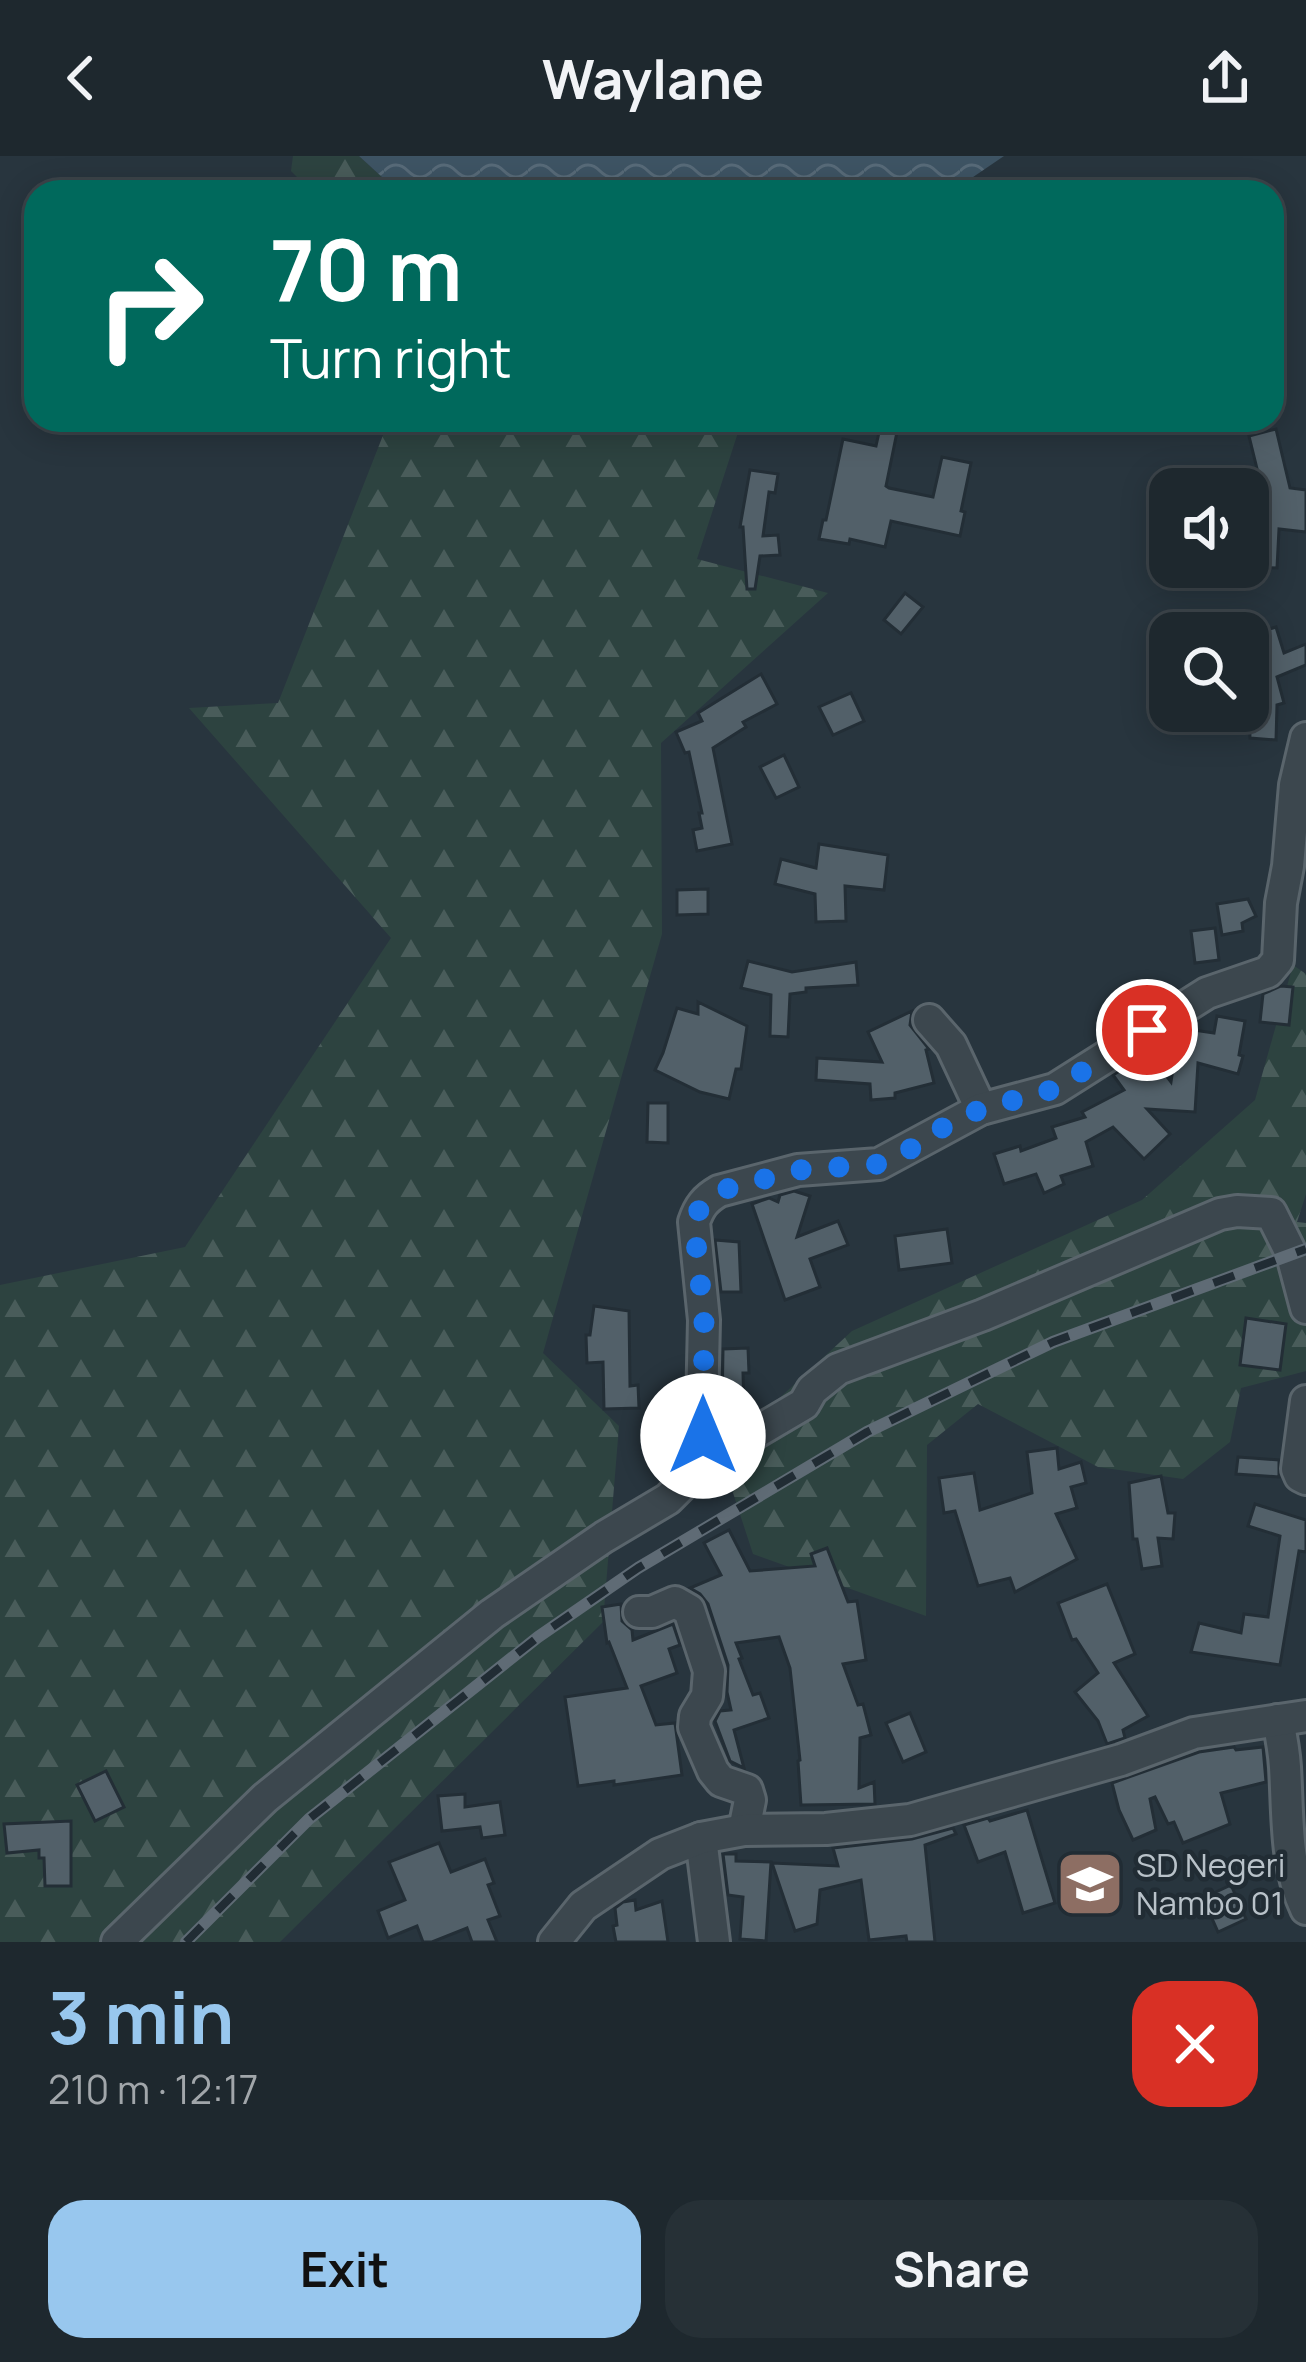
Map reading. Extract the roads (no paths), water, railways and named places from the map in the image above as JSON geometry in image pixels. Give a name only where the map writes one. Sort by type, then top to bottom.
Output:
[{"type":"street","points":[[704,1462],[704,1320],[694,1222],[698,1208],[719,1191],[798,1170],[879,1164],[903,1154],[981,1109],[1055,1089],[1207,993],[1268,972],[1292,958],[1281,903],[1295,785],[1306,738]]},
{"type":"street","points":[[929,1020],[951,1045],[981,1109]]},
{"type":"street","points":[[118,1942],[266,1798],[492,1614],[668,1499],[704,1462],[804,1404],[812,1390],[838,1369],[1237,1211],[1270,1213],[1292,1255],[1306,1308]]},
{"type":"street","points":[[1306,1401],[1297,1469],[1306,1479]]},
{"type":"street","points":[[639,1612],[675,1602],[689,1610],[709,1671],[707,1696],[694,1716],[694,1727],[713,1772],[747,1790],[744,1830]]},
{"type":"street","points":[[554,1942],[583,1906],[660,1854],[701,1838],[744,1830],[826,1829],[910,1820],[1100,1766],[1194,1733],[1292,1718],[1285,1763],[1288,1848],[1306,1909]]},
{"type":"street","points":[[701,1838],[714,1942]]},
{"type":"water","points":[[359,156],[1004,156],[969,180],[385,180]]},
{"type":"railway","points":[[186,1942],[309,1819],[538,1637],[638,1568],[867,1432],[1053,1342],[1306,1249]]},
{"type":"place","name":"SD Negeri Nambo 01","points":[[1090,1884]]}]
